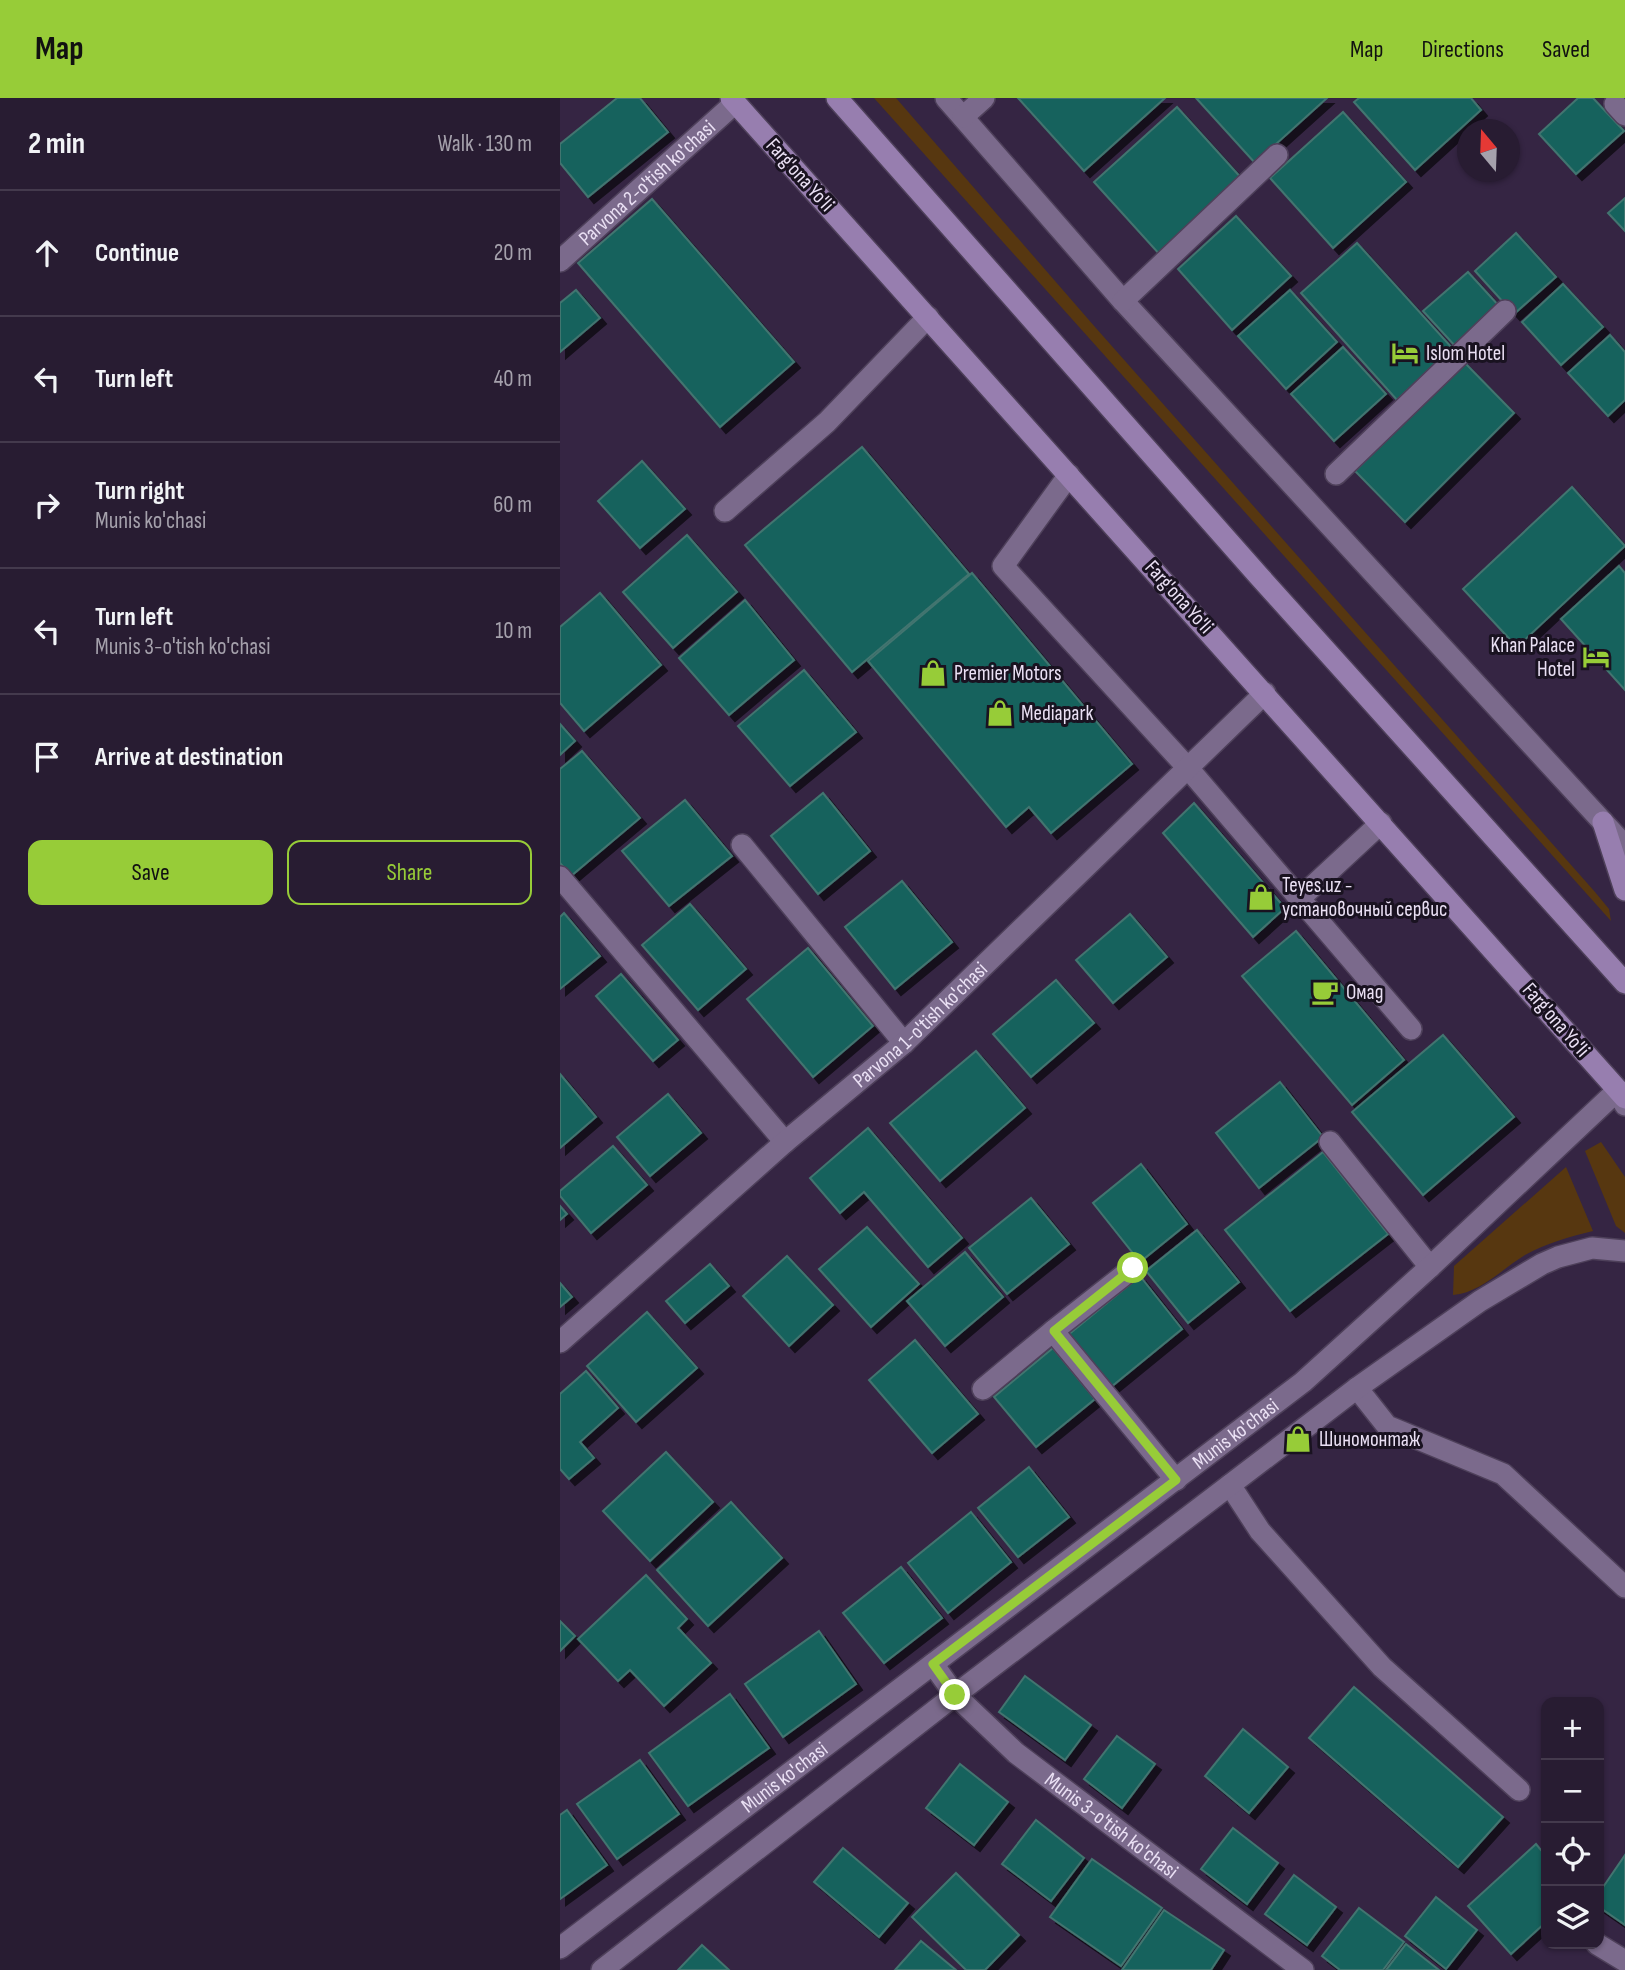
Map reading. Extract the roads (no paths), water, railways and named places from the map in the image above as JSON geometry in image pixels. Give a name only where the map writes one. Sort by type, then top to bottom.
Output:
[{"type":"main road","points":[[837,98],[1249,565],[1625,983]]},
{"type":"main road","name":"Farg'ona Yo'li","points":[[733,101],[1623,1094]]},
{"type":"main road","points":[[1603,822],[1625,891]]},
{"type":"street","points":[[946,98],[1123,301],[1625,846]]},
{"type":"street","points":[[963,117],[984,98]]},
{"type":"street","name":"Parvona 2-o'tish ko'chasi","points":[[560,261],[733,101]]},
{"type":"street","points":[[1123,301],[1277,155]]},
{"type":"street","points":[[1336,474],[1505,311]]},
{"type":"street","points":[[726,511],[827,422],[928,317]]},
{"type":"street","points":[[1069,475],[1003,566],[1187,767],[1411,1029]]},
{"type":"street","name":"Parvona 1-o'tish ko'chasi","points":[[560,1342],[785,1143],[904,1043],[1265,693]]},
{"type":"street","points":[[1299,899],[1381,823]]},
{"type":"street","points":[[741,845],[904,1043]]},
{"type":"street","points":[[560,877],[785,1143]]},
{"type":"street","name":"Munis ko'chasi","points":[[560,1948],[1303,1382],[1623,1094]]},
{"type":"street","points":[[1330,1142],[1430,1267]]},
{"type":"street","name":"Munis ko'chasi","points":[[602,1970],[955,1695],[1357,1388],[1480,1301],[1542,1264],[1575,1252],[1592,1248],[1625,1251]]},
{"type":"street","points":[[983,1390],[1133,1268]]},
{"type":"street","points":[[1054,1331],[1176,1480]]},
{"type":"street","points":[[1357,1388],[1387,1426],[1503,1474],[1625,1587]]},
{"type":"street","points":[[1230,1485],[1260,1531],[1381,1667],[1519,1790]]},
{"type":"street","name":"Munis 3-o'tish ko'chasi","points":[[933,1664],[955,1695],[1016,1753],[1303,1970]]},
{"type":"street","points":[[1604,1948],[1625,1961]]},
{"type":"place","name":"Islom Hotel","points":[[1405,353]]},
{"type":"place","name":"Khan Palace Hotel","points":[[1596,657]]},
{"type":"place","name":"Premier Motors","points":[[933,673]]},
{"type":"place","name":"Mediapark","points":[[1000,713]]},
{"type":"place","name":"Teyes.uz - установочный сервис","points":[[1261,897]]},
{"type":"place","name":"Омад","points":[[1325,992]]},
{"type":"place","name":"Шиномонтаж","points":[[1298,1439]]}]
